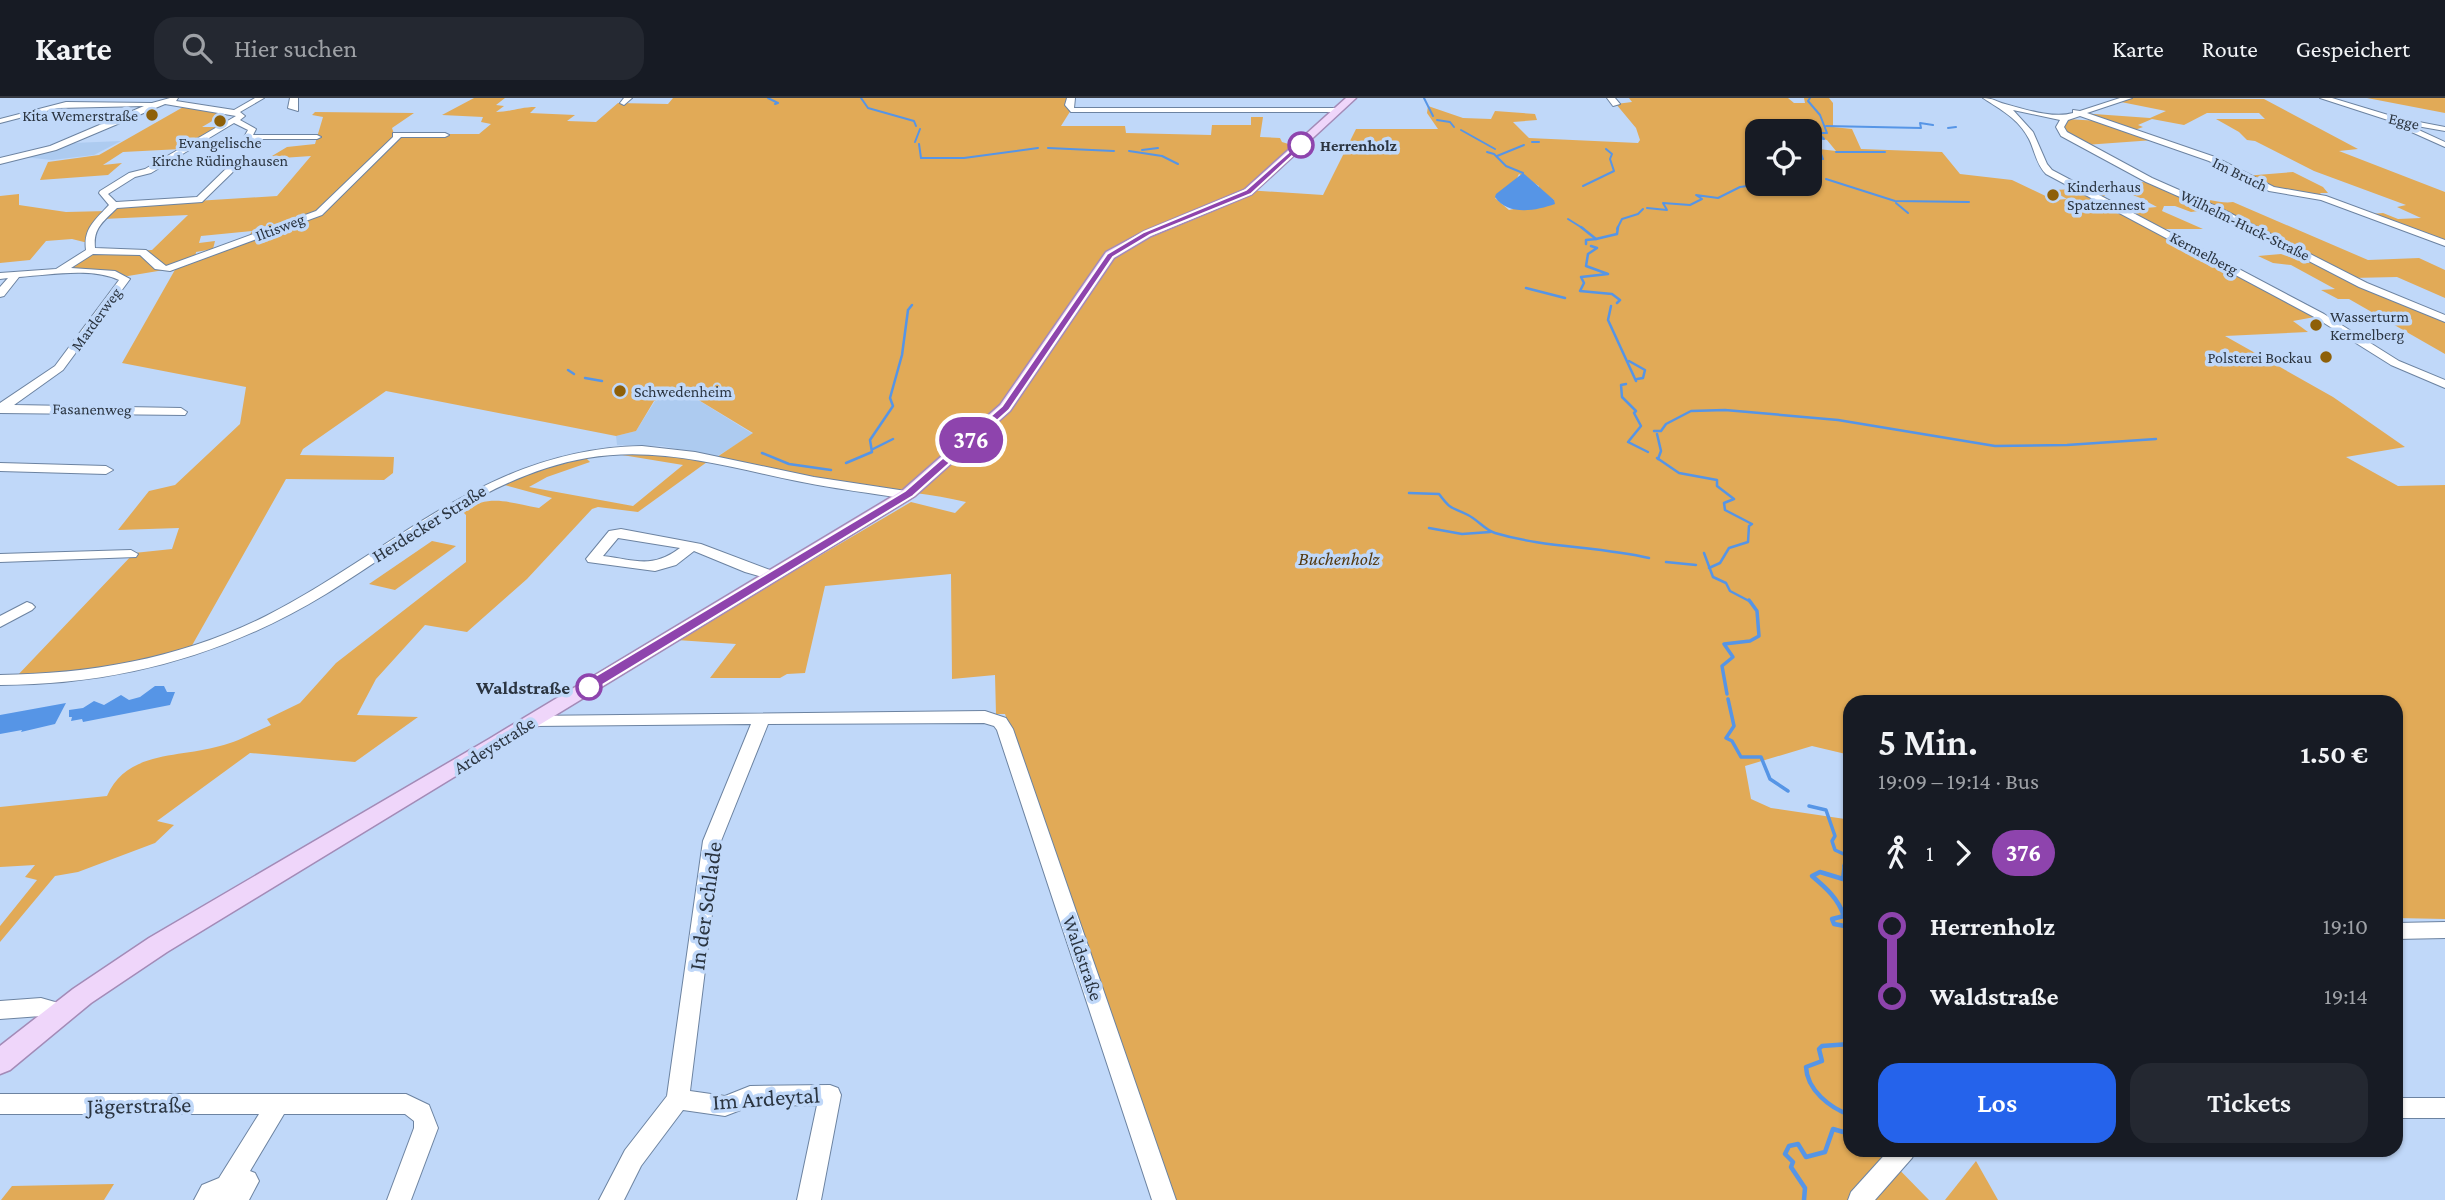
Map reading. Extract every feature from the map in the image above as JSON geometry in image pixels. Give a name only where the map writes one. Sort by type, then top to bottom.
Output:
[{"type":"main road","name":"Ardeystraße","points":[[0,1062],[61,1012],[158,945],[902,498],[1005,408],[1110,255],[1147,234],[1248,192],[1351,98]]},
{"type":"street","points":[[0,121],[87,98]]},
{"type":"street","points":[[0,161],[50,149],[180,98]]},
{"type":"street","points":[[198,107],[223,98]]},
{"type":"street","points":[[114,205],[103,193],[131,174],[148,171],[236,117],[260,98]]},
{"type":"street","points":[[293,98],[292,108],[295,109]]},
{"type":"street","points":[[1071,98],[1071,110],[1338,110]]},
{"type":"street","name":"Kermelberg","points":[[1987,98],[1998,102],[2025,126],[2045,169],[2049,172],[2325,318],[2395,363],[2445,384]]},
{"type":"street","points":[[1998,102],[2036,114],[2065,118],[2076,112],[2128,98]]},
{"type":"street","name":"Egge","points":[[2324,98],[2410,123],[2445,129]]},
{"type":"street","points":[[57,106],[162,103],[198,107],[236,117],[252,129],[237,160],[199,200],[114,205],[95,225],[89,236],[91,251],[59,271]]},
{"type":"street","name":"Im Bruch","points":[[2076,112],[2213,159],[2272,189],[2331,200],[2445,243]]},
{"type":"street","name":"Wilhelm-Huck-Straße","points":[[2065,118],[2060,127],[2067,136],[2149,180],[2217,210],[2363,285],[2445,319]]},
{"type":"street","points":[[2410,123],[2408,127],[2412,130],[2445,145]]},
{"type":"street","name":"Iltisweg","points":[[91,251],[143,252],[159,267],[166,269],[319,212],[386,148],[396,135],[445,135]]},
{"type":"street","points":[[248,137],[317,137]]},
{"type":"street","name":"Marderweg","points":[[0,276],[59,271],[107,273],[125,279],[59,368],[1,408]]},
{"type":"street","points":[[0,294],[16,275]]},
{"type":"street","name":"Fasanenweg","points":[[1,408],[181,412]]},
{"type":"street","name":"Herdecker Straße","points":[[0,680],[51,680],[99,675],[158,662],[213,645],[257,626],[291,607],[479,490],[511,475],[570,457],[614,450],[664,450],[902,498]]},
{"type":"street","points":[[57,469],[76,456]]},
{"type":"street","points":[[0,467],[106,470]]},
{"type":"street","points":[[690,547],[671,562],[656,567],[593,559],[614,534],[620,532],[690,547],[716,553],[744,569],[774,576]]},
{"type":"street","points":[[0,558],[131,554]]},
{"type":"street","points":[[71,566],[84,555]]},
{"type":"street","points":[[4,623],[27,607]]},
{"type":"street","name":"Waldstraße","points":[[534,720],[761,721],[985,717],[1000,722],[1005,729],[1164,1200]]},
{"type":"street","name":"In der Schlade","points":[[678,1099],[712,841],[761,721]]},
{"type":"street","points":[[2403,931],[2445,930]]},
{"type":"street","points":[[0,1010],[41,1007],[61,1012]]},
{"type":"street","name":"Im Ardeytal","points":[[678,1099],[725,1106],[750,1096],[830,1094],[809,1200]]},
{"type":"street","points":[[611,1200],[633,1158],[678,1099]]},
{"type":"street","name":"Jägerstraße","points":[[0,1104],[406,1104],[420,1110],[426,1118],[426,1128],[399,1200]]},
{"type":"street","points":[[205,1200],[210,1193],[227,1186],[233,1191],[278,1104]]},
{"type":"street","points":[[2403,1108],[2445,1108]]},
{"type":"street","points":[[1860,1200],[1898,1157]]},
{"type":"shaded area","points":[[121,141],[94,155],[52,160],[23,157],[73,143]]},
{"type":"shaded area","points":[[682,390],[753,434],[716,457],[662,446],[617,445],[616,436],[636,431],[655,401]]},
{"type":"green space","name":"Buchenholz","points":[[474,98],[505,98],[496,105],[504,106],[496,112],[536,107],[530,113],[575,115],[567,121],[596,122],[618,103],[668,104],[673,98],[1071,98],[1071,110],[1061,126],[1125,126],[1126,133],[1211,135],[1212,125],[1251,125],[1251,117],[1263,117],[1260,137],[1280,138],[1282,142],[1295,146],[1246,190],[1323,195],[1356,129],[1438,129],[1427,113],[1428,106],[1463,118],[1491,119],[1495,111],[1535,114],[1537,120],[1513,122],[1529,138],[1638,143],[1640,140],[1636,128],[1616,104],[1632,102],[1629,98],[1788,98],[1794,103],[1805,103],[1804,98],[1829,98],[1833,103],[1833,127],[1852,129],[1861,149],[1942,152],[1960,174],[2012,180],[2054,200],[2067,199],[2051,190],[2080,189],[2320,316],[2293,321],[2308,332],[2225,336],[2333,397],[2405,447],[2346,457],[2398,486],[2445,485],[2445,919],[2403,918],[2403,695],[1843,695],[1843,753],[1812,746],[1745,766],[1751,799],[1771,808],[1843,819],[1843,1157],[1887,1157],[1929,1200],[1173,1200],[1005,714],[996,714],[995,675],[952,679],[951,574],[825,586],[805,673],[787,674],[780,678],[710,678],[736,644],[677,640],[911,502],[955,513],[966,502],[865,486],[717,457],[753,433],[682,390],[654,401],[636,431],[616,436],[386,391],[303,449],[300,455],[394,457],[393,473],[384,480],[286,479],[190,649],[132,665],[16,677],[134,553],[172,549],[179,528],[118,530],[149,491],[175,485],[240,424],[246,387],[122,363],[176,268],[128,276],[65,270],[91,253],[152,250],[188,215],[103,219],[115,206],[277,196],[311,156],[267,159],[287,147],[315,144],[323,117],[312,115],[315,112],[414,113],[392,128],[394,134],[479,134],[491,124],[481,122],[483,117],[442,115]],"holes":[[[1519,174],[1539,186],[1539,189],[1554,200],[1509,210],[1495,198],[1516,180]],[[252,231],[246,241],[195,259],[196,252],[213,249],[215,241],[199,243],[201,236]]]},
{"type":"green space","points":[[2131,98],[2264,99],[2358,149],[2339,151],[2445,192],[2445,243],[2371,214],[2383,213],[2398,219],[2421,218],[2397,207],[2406,205],[2314,171],[2255,141],[2247,140],[2239,132],[2216,119],[2265,119],[2259,113],[2207,113],[2184,125],[2152,119],[2138,125],[2143,127],[2132,131],[2080,113],[2150,118],[2166,111],[2121,102]]},
{"type":"green space","points":[[2367,98],[2445,98],[2445,113]]},
{"type":"green space","points":[[185,106],[226,113],[202,127],[223,127],[181,149],[123,152],[103,165],[122,163],[108,175],[40,180],[48,162],[99,155]]},
{"type":"green space","points":[[2066,119],[2100,121],[2154,140],[2085,145],[2066,134],[2063,122]]},
{"type":"green space","points":[[2293,172],[2323,187],[2328,193],[2320,193],[2324,198],[2286,193],[2244,176]]},
{"type":"green space","points":[[2151,182],[2213,209],[2191,212],[2175,206],[2164,206],[2162,211],[2203,229],[2160,229],[2123,210],[2157,207],[2144,200],[2128,194],[2106,191],[2105,196],[2099,197],[2074,184]]},
{"type":"green space","points":[[19,194],[19,205],[66,212],[108,211],[88,243],[72,239],[46,241],[30,260],[0,263],[0,196]]},
{"type":"green space","points":[[2192,198],[2233,202],[2368,260],[2419,258],[2445,270],[2445,298],[2397,277],[2352,278]]},
{"type":"green space","points":[[2281,254],[2307,263],[2320,263],[2445,320],[2445,354],[2349,299],[2338,299],[2321,290],[2335,289],[2291,265],[2273,263],[2258,256]]},
{"type":"green space","points":[[616,454],[672,454],[707,462],[638,512],[598,507],[592,509],[527,579],[467,632],[425,625],[376,679],[357,715],[418,717],[355,762],[250,753],[157,821],[174,825],[155,843],[78,872],[55,876],[0,942],[0,926],[37,880],[25,877],[35,865],[0,867],[0,807],[107,796],[127,770],[141,763],[227,744],[271,725],[267,719],[300,703],[336,663],[466,562],[466,515],[463,512],[472,506],[490,501],[539,508],[552,498],[501,484],[524,474],[586,458],[590,462],[547,477],[529,487],[633,506],[683,465]]},
{"type":"green space","points":[[432,541],[456,546],[395,590],[369,584]]},
{"type":"green space","points":[[1976,1161],[1998,1200],[1945,1200]]},
{"type":"green space","points":[[114,1184],[104,1200],[1,1200],[12,1186]]},
{"type":"water","points":[[1523,173],[1554,200],[1555,204],[1522,210],[1500,203],[1495,197],[1496,194]]},
{"type":"water","points":[[155,686],[164,686],[167,692],[175,692],[170,705],[83,722],[82,719],[71,721],[72,717],[69,717],[69,710],[83,708],[94,701],[104,705],[121,695],[129,700],[140,697]]},
{"type":"water","points":[[66,703],[55,724],[0,734],[0,715]]},
{"type":"waterway","points":[[768,98],[778,103],[775,104]]},
{"type":"waterway","points":[[861,98],[868,108],[914,121],[916,126]]},
{"type":"waterway","points":[[1424,98],[1433,116]]},
{"type":"waterway","points":[[1810,98],[1808,101],[1822,119]]},
{"type":"waterway","points":[[1437,120],[1450,122],[1454,127]]},
{"type":"waterway","points":[[1822,120],[1827,133],[1822,133]]},
{"type":"waterway","points":[[1826,126],[1921,128],[1920,123],[1933,125]]},
{"type":"waterway","points":[[1948,128],[1956,127]]},
{"type":"waterway","points":[[915,142],[920,129]]},
{"type":"waterway","points":[[1461,130],[1495,149]]},
{"type":"waterway","points":[[1822,137],[1822,139]]},
{"type":"waterway","points":[[1532,142],[1539,142]]},
{"type":"waterway","points":[[919,144],[921,158],[964,158],[1038,148]]},
{"type":"waterway","points":[[1497,156],[1524,145]]},
{"type":"waterway","points":[[1048,148],[1114,151]]},
{"type":"waterway","points":[[1142,150],[1158,148]]},
{"type":"waterway","points":[[1583,186],[1614,171],[1610,159],[1612,154],[1606,149]]},
{"type":"waterway","points":[[1129,151],[1162,156],[1178,164]]},
{"type":"waterway","points":[[1487,152],[1494,154],[1506,166],[1523,173]]},
{"type":"waterway","points":[[1836,152],[1885,152]]},
{"type":"waterway","points":[[1826,179],[1895,201],[1969,202]]},
{"type":"waterway","points":[[1647,208],[1667,210],[1663,203],[1690,205],[1702,199],[1696,195],[1718,198],[1745,186]]},
{"type":"waterway","points":[[1896,203],[1908,213]]},
{"type":"waterway","points":[[1618,227],[1622,219],[1638,214],[1643,209]]},
{"type":"waterway","points":[[1568,219],[1582,228]]},
{"type":"waterway","points":[[1596,239],[1617,234],[1618,227]]},
{"type":"waterway","points":[[1582,228],[1596,239]]},
{"type":"waterway","points":[[1586,244],[1586,240],[1596,239]]},
{"type":"waterway","points":[[1591,246],[1597,248],[1588,254],[1586,266],[1608,274],[1581,277],[1584,283],[1580,291],[1612,294],[1620,300],[1617,303]]},
{"type":"waterway","points":[[1526,288],[1565,298]]},
{"type":"waterway","points":[[846,463],[872,452],[870,440],[893,406],[890,398],[902,355],[908,310],[912,305]]},
{"type":"waterway","points":[[1611,306],[1608,320],[1636,381]]},
{"type":"waterway","points":[[1629,361],[1645,370],[1643,378],[1637,379]]},
{"type":"waterway","points":[[568,370],[574,374]]},
{"type":"waterway","points":[[585,378],[602,381]]},
{"type":"waterway","points":[[1626,384],[1621,385],[1622,397],[1636,411],[1634,413],[1641,426],[1628,442],[1648,452]]},
{"type":"waterway","points":[[1654,431],[1661,431],[1666,424],[1691,411],[1725,410],[1838,420],[1995,446],[2067,445],[2156,439]]},
{"type":"waterway","points":[[1657,434],[1661,451],[1658,459]]},
{"type":"waterway","points":[[873,449],[893,439]]},
{"type":"waterway","points":[[762,453],[789,464],[831,470]]},
{"type":"waterway","points":[[1658,459],[1679,473],[1717,480],[1717,486],[1734,499],[1724,503],[1725,510],[1752,524],[1749,526],[1748,542],[1729,548],[1720,563],[1710,568]]},
{"type":"waterway","points":[[1409,493],[1439,494],[1452,508],[1472,517],[1495,533],[1533,542],[1649,558]]},
{"type":"waterway","points":[[1429,528],[1462,534],[1490,532]]},
{"type":"waterway","points":[[1704,553],[1710,568]]},
{"type":"waterway","points":[[1666,562],[1696,565]]},
{"type":"waterway","points":[[1710,568],[1713,577],[1726,583],[1730,591],[1750,602]]},
{"type":"waterway","points":[[1727,694],[1722,666],[1733,657],[1724,644],[1750,641],[1759,636],[1757,611],[1750,602]]},
{"type":"waterway","points":[[1728,699],[1734,726],[1726,738],[1732,741],[1741,757],[1761,757],[1770,779],[1788,791]]},
{"type":"waterway","points":[[1809,806],[1826,810],[1835,836],[1832,841],[1835,850],[1843,854]]},
{"type":"waterway","points":[[1843,879],[1820,872],[1812,876],[1831,894],[1843,914]]},
{"type":"waterway","points":[[1843,916],[1832,919],[1834,924],[1843,926]]},
{"type":"waterway","points":[[1843,1044],[1822,1046],[1819,1049],[1822,1061],[1806,1067],[1810,1083],[1815,1090],[1843,1112]]},
{"type":"waterway","points":[[1804,1200],[1805,1188],[1791,1167],[1793,1162],[1785,1154],[1789,1146],[1798,1144],[1806,1157],[1825,1152],[1833,1129],[1843,1132]]},
{"type":"bus line","name":"376","points":[[589,687],[909,493],[1005,408],[1020,390],[1110,255],[1147,234],[1248,192],[1301,145]]},
{"type":"place","name":"Kita Wemerstraße","points":[[152,115]]},
{"type":"place","name":"Evangelische Kirche Rüdinghausen","points":[[220,121]]},
{"type":"place","name":"Herrenholz","points":[[1301,145]]},
{"type":"place","name":"Kinderhaus Spatzennest","points":[[2053,195]]},
{"type":"place","name":"Wasserturm Kermelberg","points":[[2316,325]]},
{"type":"place","name":"Polsterei Bockau","points":[[2326,357]]},
{"type":"place","name":"Schwedenheim","points":[[620,391]]},
{"type":"place","name":"Waldstraße","points":[[589,687]]}]
